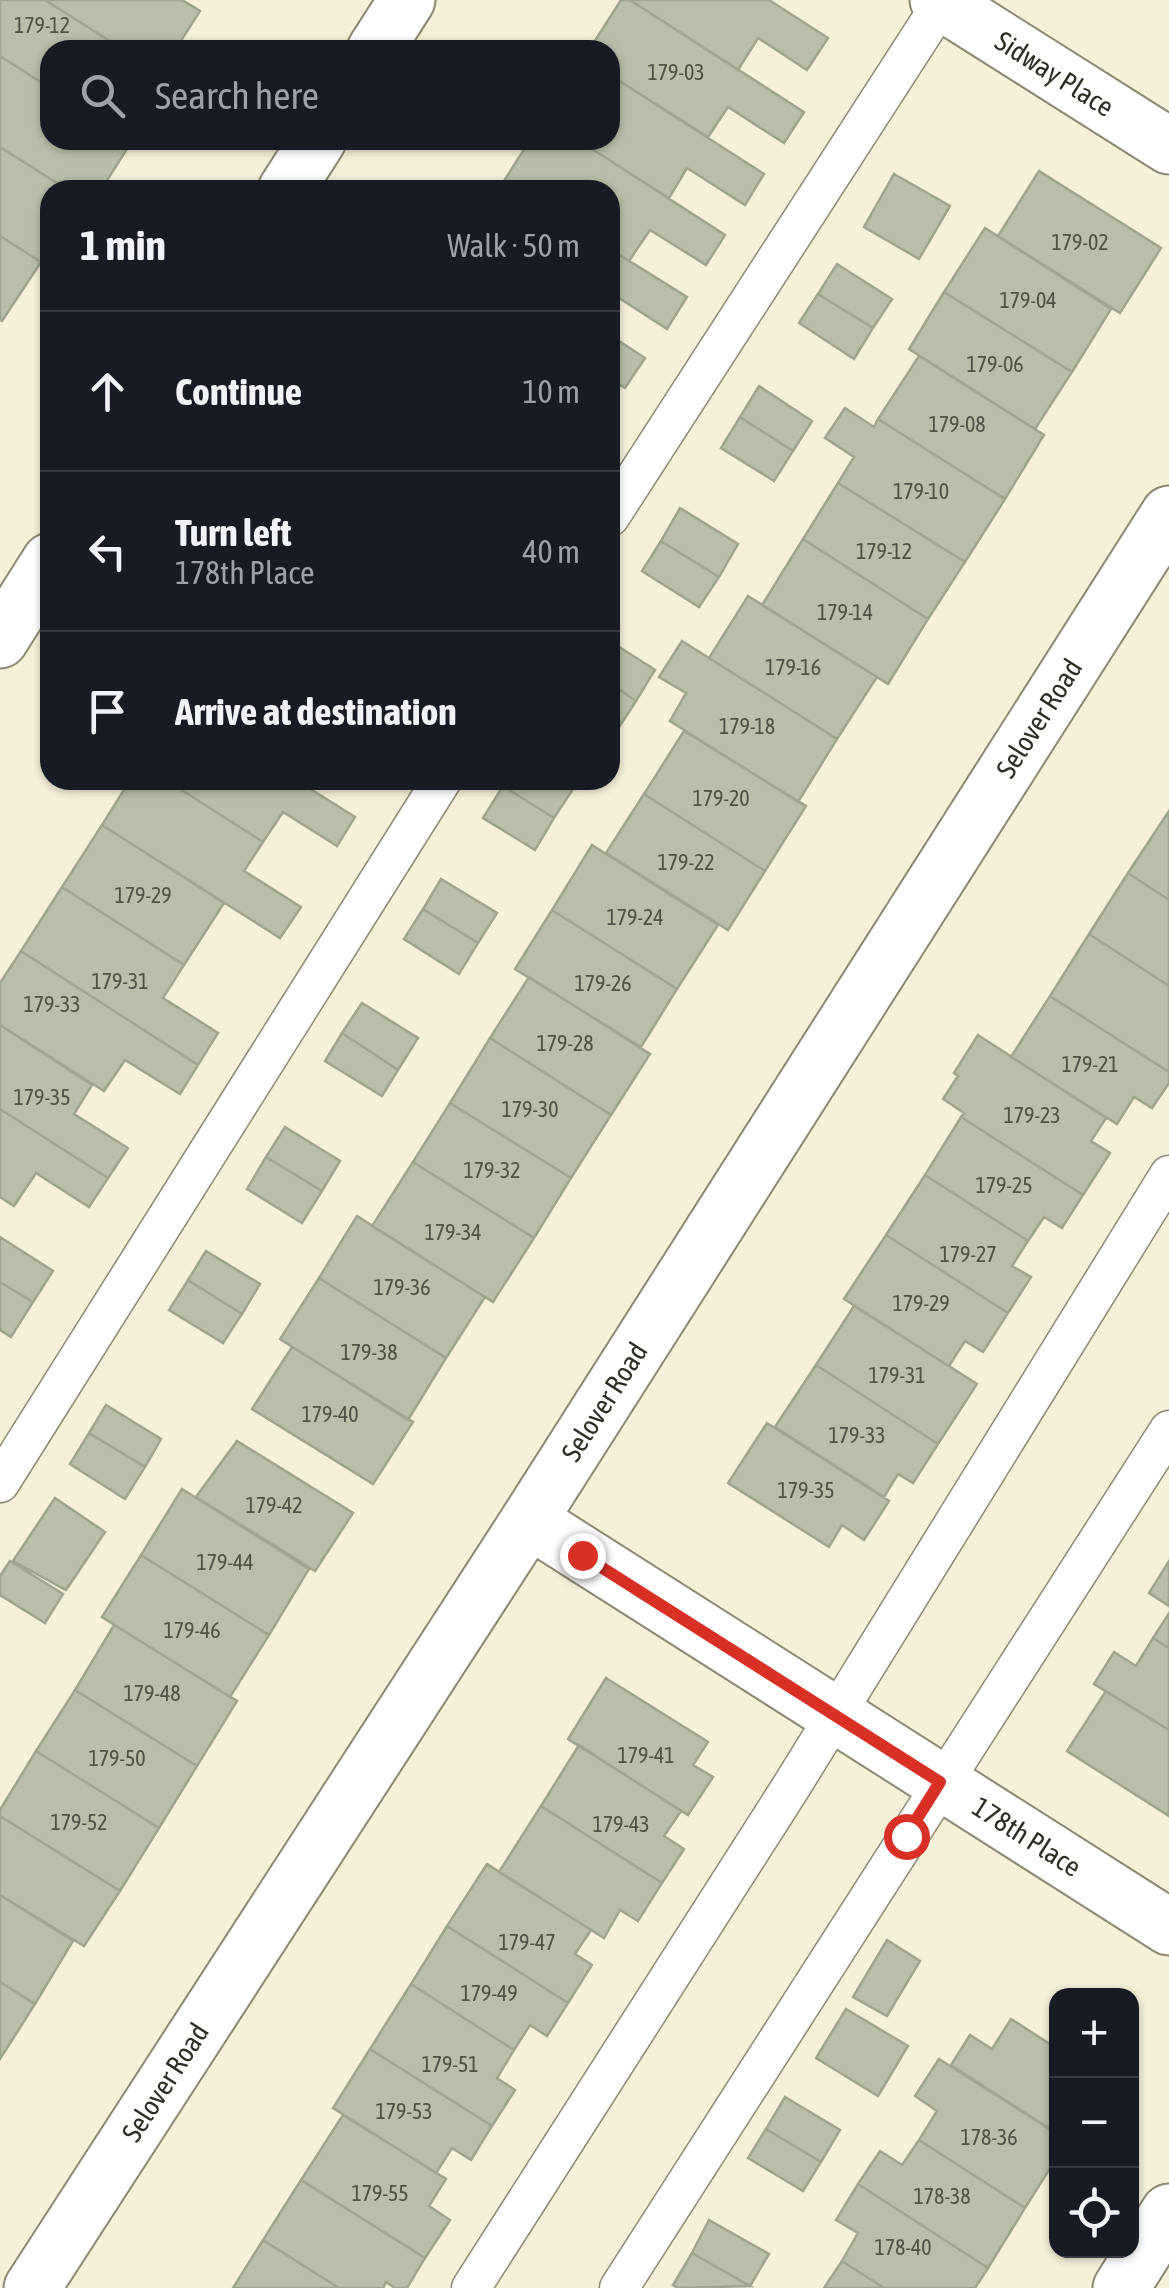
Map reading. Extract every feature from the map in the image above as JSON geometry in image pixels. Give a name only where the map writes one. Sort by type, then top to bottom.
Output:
[{"type":"street","points":[[381,40],[407,0]]},
{"type":"street","name":"Sidway Place","points":[[940,1],[1169,146]]},
{"type":"street","points":[[292,180],[312,150]]},
{"type":"street","name":"Selover Road","points":[[32,2288],[529,1520],[1169,514]]},
{"type":"street","points":[[0,640],[40,577]]},
{"type":"street","name":"178th Place","points":[[529,1520],[1169,1927]]},
{"type":"street","points":[[1121,2288],[1169,2212]]},
{"type":"lane","points":[[620,501],[940,1]]},
{"type":"lane","points":[[0,1482],[436,790]]},
{"type":"lane","points":[[472,2288],[835,1715],[1169,1174]]},
{"type":"lane","points":[[619,2288],[1169,1430]]},
{"type":"building","points":[[0,0],[45,0],[108,40],[40,40],[40,82],[0,56]]},
{"type":"building","points":[[45,0],[182,0],[200,11],[181,40],[108,40]]},
{"type":"building","points":[[621,0],[630,0],[804,112],[784,143],[728,107],[708,137],[620,81],[620,40],[595,40]]},
{"type":"building","points":[[630,0],[769,0],[828,38],[807,70],[758,38],[738,70]]},
{"type":"building","points":[[0,56],[40,82],[40,150],[126,150],[107,180],[52,180],[0,147]]},
{"type":"building","points":[[620,81],[764,174],[745,205],[687,168],[669,198],[594,150],[620,150]]},
{"type":"building","points":[[0,147],[52,180],[40,180],[40,261],[0,236]]},
{"type":"building","points":[[524,150],[593,150],[725,235],[706,265],[650,230],[629,261],[620,255],[620,180],[505,180]]},
{"type":"building","points":[[1039,171],[1161,248],[1120,313],[998,236]]},
{"type":"building","points":[[894,174],[950,206],[919,259],[864,227]]},
{"type":"building","points":[[985,228],[1111,309],[1072,372],[944,292]]},
{"type":"building","points":[[0,236],[40,264],[0,320]]},
{"type":"building","points":[[620,255],[687,297],[667,329],[620,298]]},
{"type":"building","points":[[837,264],[892,299],[873,328],[818,294]]},
{"type":"building","points":[[944,292],[1072,372],[1035,429],[909,349]]},
{"type":"building","points":[[818,294],[873,328],[854,359],[799,323]]},
{"type":"building","points":[[620,342],[645,358],[625,388],[620,385]]},
{"type":"building","points":[[919,356],[1044,435],[1005,499],[878,419]]},
{"type":"building","points":[[759,386],[812,421],[793,451],[740,417]]},
{"type":"building","points":[[845,408],[874,427],[878,419],[1005,499],[965,562],[838,483],[854,457],[825,438]]},
{"type":"building","points":[[740,417],[793,451],[774,481],[721,448]]},
{"type":"building","points":[[838,483],[965,562],[928,619],[803,539]]},
{"type":"building","points":[[680,508],[738,544],[719,577],[661,541]]},
{"type":"building","points":[[803,539],[928,619],[888,684],[762,605]]},
{"type":"building","points":[[661,541],[719,577],[699,607],[642,571]]},
{"type":"building","points":[[748,596],[877,677],[837,739],[709,658]]},
{"type":"building","points":[[682,641],[837,739],[798,802],[670,721],[686,693],[659,677]]},
{"type":"building","points":[[620,647],[655,670],[636,701],[620,690]]},
{"type":"building","points":[[620,690],[636,701],[620,726]]},
{"type":"building","points":[[684,731],[806,806],[765,871],[644,794]]},
{"type":"building","points":[[124,790],[182,790],[263,842],[244,871],[301,907],[280,938],[102,825]]},
{"type":"building","points":[[182,790],[312,790],[355,817],[337,846],[283,812],[263,842]]},
{"type":"building","points":[[500,790],[509,790],[554,818],[535,850],[483,818]]},
{"type":"building","points":[[509,790],[572,790],[554,818]]},
{"type":"building","points":[[644,794],[765,871],[728,930],[606,853]]},
{"type":"building","points":[[1169,811],[1169,900],[1128,873]]},
{"type":"building","points":[[102,825],[224,903],[184,965],[62,887]]},
{"type":"building","points":[[592,845],[718,925],[677,989],[552,910]]},
{"type":"building","points":[[1128,873],[1169,900],[1169,986],[1089,934]]},
{"type":"building","points":[[441,879],[497,913],[478,943],[423,909]]},
{"type":"building","points":[[62,887],[184,965],[163,998],[218,1033],[198,1065],[21,951]]},
{"type":"building","points":[[423,909],[478,943],[459,974],[404,939]]},
{"type":"building","points":[[552,910],[677,989],[641,1047],[515,969]]},
{"type":"building","points":[[1089,934],[1169,986],[1169,1072],[1050,996]]},
{"type":"building","points":[[21,951],[198,1065],[180,1094],[125,1060],[104,1091],[0,1025],[0,983]]},
{"type":"building","points":[[529,977],[650,1054],[611,1115],[490,1038]]},
{"type":"building","points":[[1050,996],[1169,1072],[1169,1083],[1152,1108],[1134,1097],[1117,1124],[1011,1057]]},
{"type":"building","points":[[362,1003],[418,1038],[398,1070],[342,1033]]},
{"type":"building","points":[[0,1025],[92,1085],[74,1114],[128,1148],[108,1178],[0,1109]]},
{"type":"building","points":[[342,1033],[398,1070],[382,1096],[325,1061]]},
{"type":"building","points":[[978,1035],[1106,1118],[1091,1141],[1110,1153],[1083,1195],[961,1117],[964,1113],[943,1099]]},
{"type":"building","points":[[490,1038],[611,1115],[571,1178],[450,1103]]},
{"type":"building","points":[[450,1103],[571,1178],[534,1238],[413,1162]]},
{"type":"building","points":[[0,1109],[108,1178],[89,1207],[36,1173],[14,1206],[0,1197]]},
{"type":"building","points":[[961,1117],[1083,1195],[1062,1228],[1044,1217],[1028,1241],[925,1175]]},
{"type":"building","points":[[285,1127],[340,1161],[322,1191],[266,1157]]},
{"type":"building","points":[[266,1157],[322,1191],[302,1223],[247,1189]]},
{"type":"building","points":[[413,1162],[534,1238],[493,1302],[372,1226]]},
{"type":"building","points":[[925,1175],[1028,1241],[1012,1266],[1031,1277],[1008,1313],[886,1235]]},
{"type":"building","points":[[357,1216],[485,1297],[446,1358],[319,1278]]},
{"type":"building","points":[[886,1235],[1008,1313],[983,1352],[965,1341],[949,1366],[844,1299]]},
{"type":"building","points":[[0,1237],[53,1271],[33,1302],[0,1282]]},
{"type":"building","points":[[206,1251],[260,1284],[242,1314],[188,1280]]},
{"type":"building","points":[[319,1278],[446,1358],[408,1420],[280,1339]]},
{"type":"building","points":[[188,1280],[242,1314],[223,1343],[169,1310]]},
{"type":"building","points":[[0,1282],[33,1302],[11,1337],[0,1330]]},
{"type":"building","points":[[854,1306],[977,1384],[938,1444],[816,1365]]},
{"type":"building","points":[[292,1347],[413,1422],[373,1484],[252,1409]]},
{"type":"building","points":[[816,1365],[938,1444],[913,1483],[898,1474],[884,1497],[775,1427]]},
{"type":"building","points":[[106,1405],[161,1439],[145,1467],[89,1433]]},
{"type":"building","points":[[767,1423],[889,1501],[864,1540],[842,1525],[829,1547],[728,1483]]},
{"type":"building","points":[[89,1433],[145,1467],[125,1499],[70,1464]]},
{"type":"building","points":[[237,1441],[353,1513],[315,1571],[196,1497]]},
{"type":"building","points":[[182,1489],[309,1569],[269,1635],[141,1555]]},
{"type":"building","points":[[55,1498],[105,1532],[66,1590],[13,1561]]},
{"type":"building","points":[[141,1555],[269,1635],[230,1697],[102,1617]]},
{"type":"building","points":[[10,1561],[63,1594],[45,1623],[0,1595],[0,1576]]},
{"type":"building","points":[[1169,1561],[1169,1606],[1149,1593]]},
{"type":"building","points":[[1169,1613],[1169,1648],[1153,1638]]},
{"type":"building","points":[[114,1625],[237,1701],[197,1766],[75,1690]]},
{"type":"building","points":[[1153,1638],[1169,1648],[1169,1730],[1094,1684],[1114,1652],[1136,1666]]},
{"type":"building","points":[[606,1678],[708,1742],[693,1765],[713,1777],[688,1815],[568,1739]]},
{"type":"building","points":[[75,1690],[197,1766],[159,1828],[36,1751]]},
{"type":"building","points":[[1106,1691],[1169,1730],[1169,1816],[1067,1751]]},
{"type":"building","points":[[579,1745],[681,1811],[664,1836],[684,1849],[662,1883],[541,1806]]},
{"type":"building","points":[[36,1751],[159,1828],[120,1891],[0,1816]]},
{"type":"building","points":[[541,1806],[662,1883],[638,1921],[620,1910],[604,1938],[499,1872]]},
{"type":"building","points":[[0,1816],[120,1891],[84,1946],[0,1895]]},
{"type":"building","points":[[487,1864],[591,1930],[575,1954],[592,1965],[568,2003],[447,1926]]},
{"type":"building","points":[[0,1895],[73,1941],[35,2004],[0,1982]]},
{"type":"building","points":[[447,1926],[568,2003],[547,2036],[530,2025],[514,2050],[411,1984]]},
{"type":"building","points":[[887,1940],[920,1961],[887,2016],[853,1997]]},
{"type":"building","points":[[0,1982],[35,2004],[0,2059]]},
{"type":"building","points":[[411,1984],[514,2050],[497,2078],[515,2090],[492,2126],[370,2049]]},
{"type":"building","points":[[846,2009],[908,2046],[878,2096],[816,2058]]},
{"type":"building","points":[[1011,2019],[1049,2043],[1049,2128],[951,2065],[970,2035],[992,2049]]},
{"type":"building","points":[[370,2049],[492,2126],[471,2160],[452,2148],[436,2173],[333,2108]]},
{"type":"building","points":[[939,2059],[1049,2129],[1049,2170],[1025,2208],[919,2140],[937,2111],[915,2096]]},
{"type":"building","points":[[785,2097],[840,2130],[821,2162],[766,2129]]},
{"type":"building","points":[[343,2115],[446,2179],[429,2206],[450,2220],[425,2258],[301,2180]]},
{"type":"building","points":[[766,2129],[821,2162],[803,2191],[748,2158]]},
{"type":"building","points":[[919,2140],[1025,2208],[988,2268],[858,2184],[880,2151],[902,2165]]},
{"type":"building","points":[[301,2180],[425,2258],[407,2288],[395,2288],[386,2282],[383,2288],[339,2288],[263,2240]]},
{"type":"building","points":[[858,2184],[988,2268],[975,2288],[884,2288],[842,2261],[858,2233],[836,2220]]},
{"type":"building","points":[[709,2220],[769,2254],[750,2286],[692,2253]]},
{"type":"building","points":[[263,2240],[339,2288],[233,2288]]},
{"type":"building","points":[[692,2253],[750,2286],[678,2288],[673,2285]]},
{"type":"building","points":[[842,2261],[884,2288],[824,2288]]},
{"type":"route","points":[[582,1555],[940,1782],[906,1836]]}]
